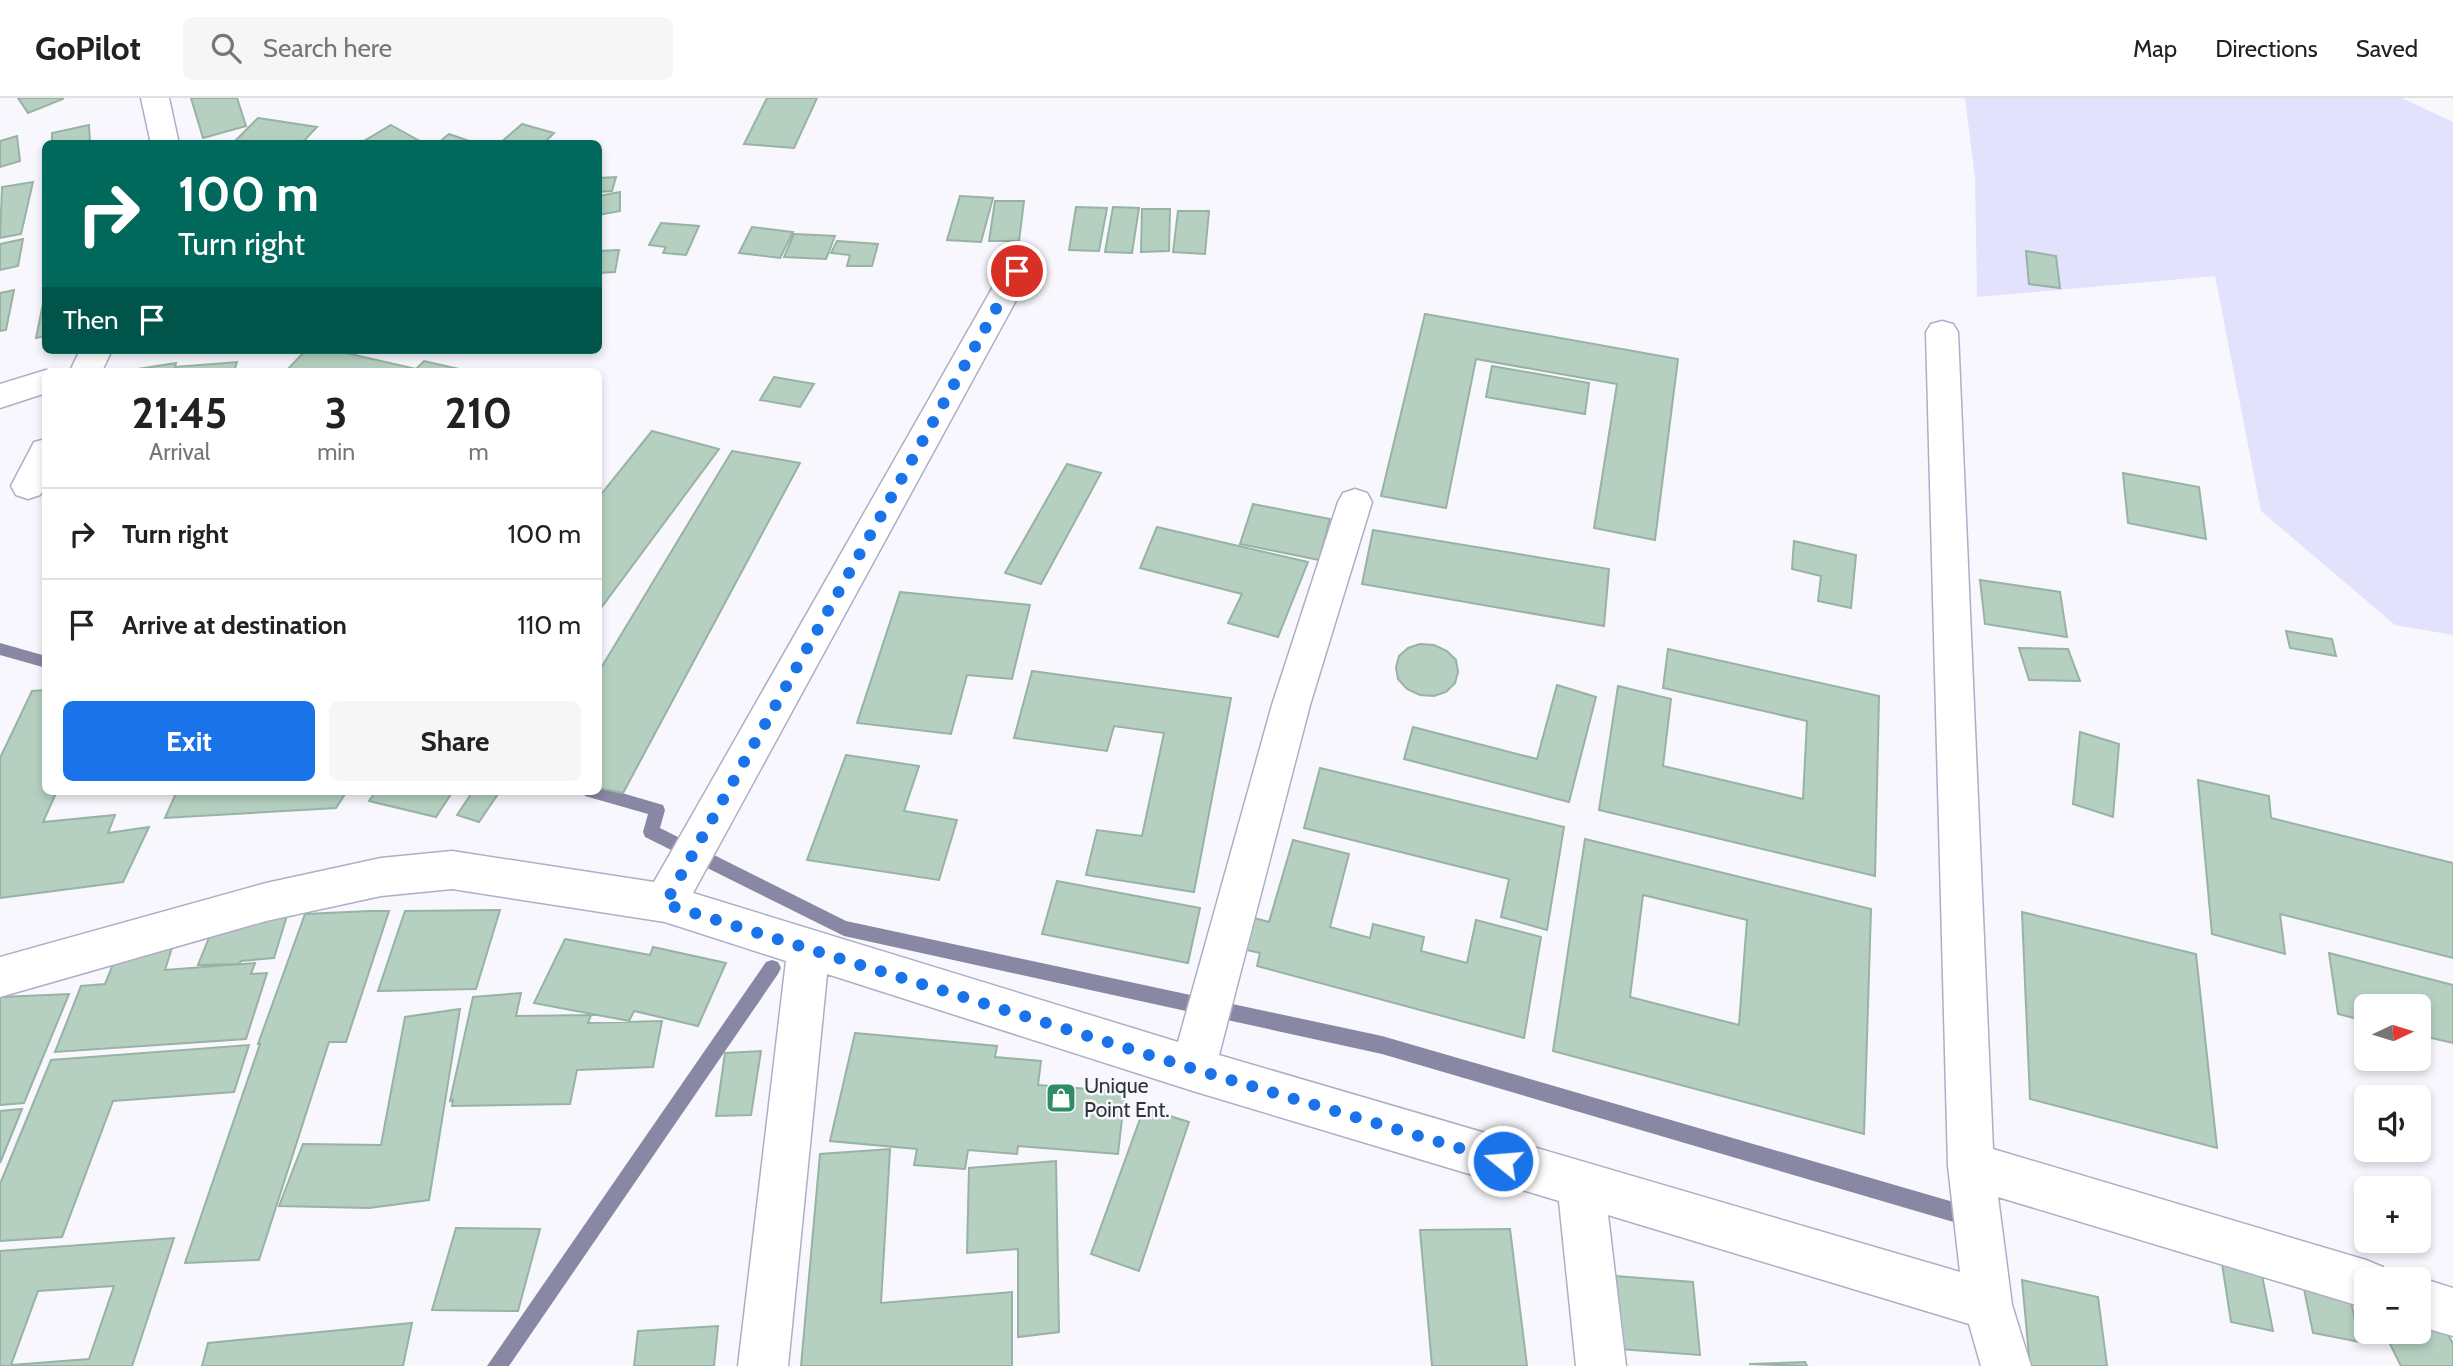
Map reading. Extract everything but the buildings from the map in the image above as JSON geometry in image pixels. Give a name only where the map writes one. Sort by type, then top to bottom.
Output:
[{"type":"street","points":[[155,98],[163,126],[164,140]]},
{"type":"street","points":[[665,904],[1017,271]]},
{"type":"street","points":[[1942,331],[1970,1166],[1989,1305],[2006,1366]]},
{"type":"street","points":[[0,396],[42,382]]},
{"type":"street","points":[[28,486],[42,459]]},
{"type":"street","points":[[1194,1069],[1291,705],[1355,502]]},
{"type":"street","points":[[0,977],[266,902],[382,877],[452,870],[665,904],[1194,1069],[1989,1305]]},
{"type":"street","points":[[763,1366],[809,947]]},
{"type":"street","points":[[1970,1166],[2354,1280]]},
{"type":"street","points":[[1581,1184],[1601,1366]]},
{"type":"street","points":[[2431,1305],[2453,1312]]},
{"type":"shaded area","points":[[1965,98],[2402,98],[2453,122],[2453,635],[2395,625],[2261,511],[2215,276],[1977,297],[1975,177]]},
{"type":"waterway","points":[[0,649],[42,661]]},
{"type":"waterway","points":[[602,794],[657,810],[651,832],[844,928],[1382,1045],[1974,1218]]},
{"type":"waterway","points":[[497,1366],[772,968]]},
{"type":"place","name":"Unique Point Ent.","points":[[1061,1098]]},
{"type":"route","points":[[1017,271],[665,904],[1194,1069],[1503,1161]]}]
